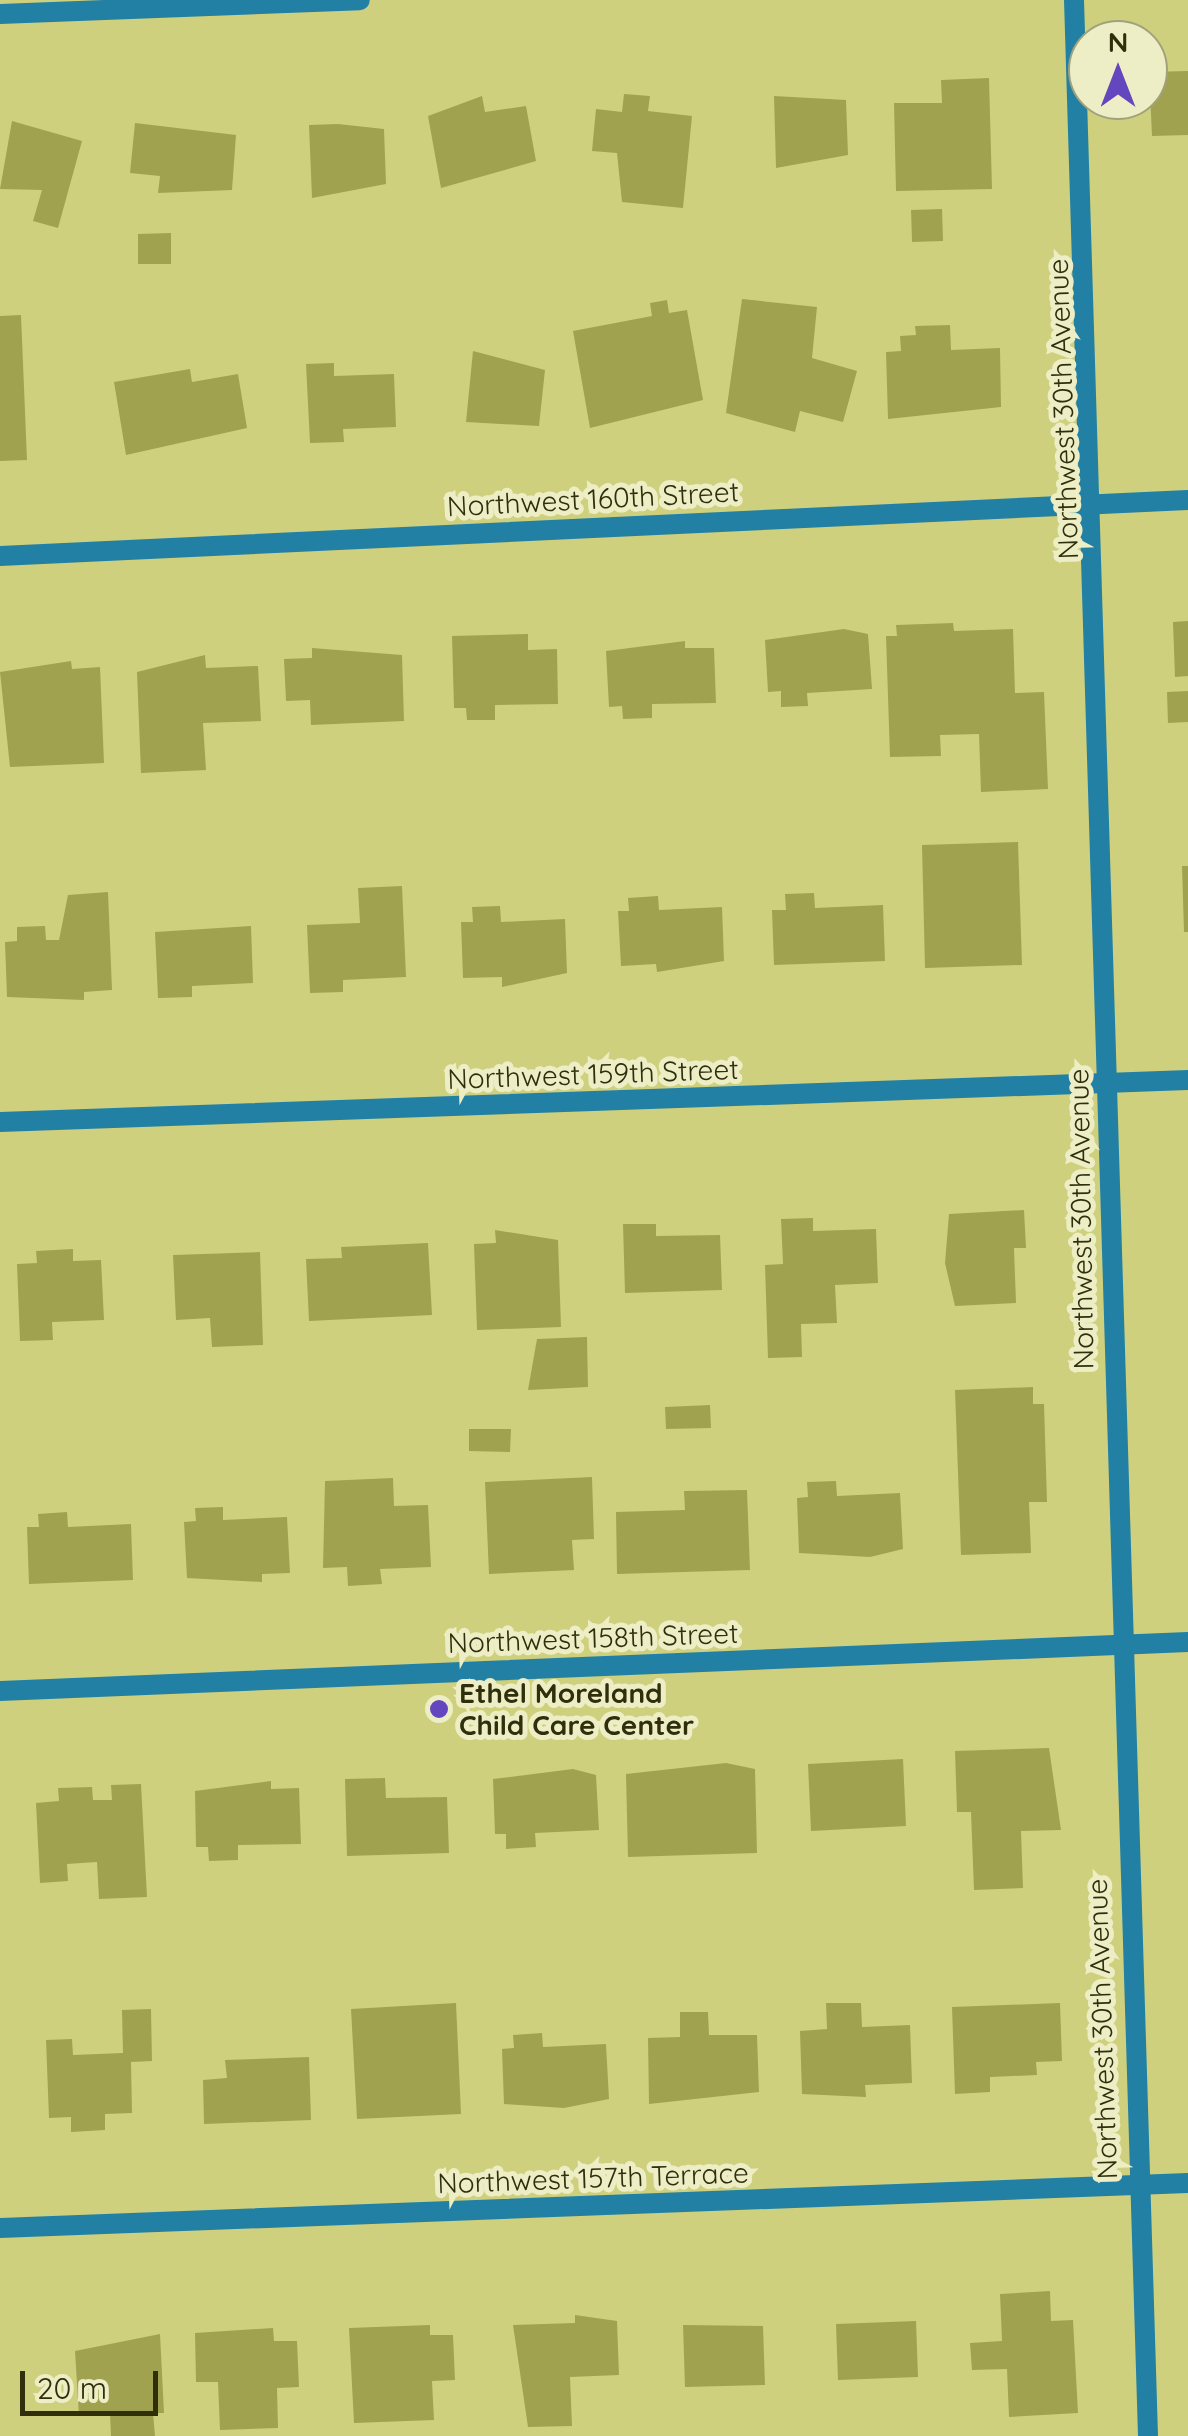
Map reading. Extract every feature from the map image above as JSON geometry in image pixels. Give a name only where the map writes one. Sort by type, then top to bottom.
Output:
[{"type":"street","points":[[0,14],[360,0]]},
{"type":"street","name":"Northwest 30th Avenue","points":[[1074,0],[1096,502],[1118,1643],[1134,2184],[1148,2436]]},
{"type":"street","name":"Northwest 160th Street","points":[[0,556],[1188,500]]},
{"type":"street","name":"Northwest 159th Street","points":[[0,1122],[1188,1080]]},
{"type":"street","name":"Northwest 158th Street","points":[[0,1691],[1188,1642]]},
{"type":"street","name":"Northwest 157th Terrace","points":[[0,2228],[1188,2183]]},
{"type":"building","points":[[1188,71],[1188,135],[1152,136],[1151,120],[1168,120],[1168,72]]},
{"type":"building","points":[[989,78],[992,189],[896,191],[894,103],[942,103],[941,80]]},
{"type":"building","points":[[624,94],[650,96],[648,111],[692,116],[683,208],[622,202],[617,153],[592,151],[596,109],[622,112]]},
{"type":"building","points":[[482,96],[485,112],[526,106],[536,161],[441,188],[428,116]]},
{"type":"building","points":[[774,96],[846,100],[848,155],[776,168]]},
{"type":"building","points":[[12,121],[82,141],[58,228],[33,221],[42,190],[0,189]]},
{"type":"building","points":[[135,123],[236,135],[232,190],[158,193],[160,176],[130,173]]},
{"type":"building","points":[[309,125],[384,129],[386,184],[312,198]]},
{"type":"building","points":[[942,209],[943,241],[912,242],[911,210]]},
{"type":"building","points":[[171,233],[171,264],[138,264],[138,234]]},
{"type":"building","points":[[742,299],[817,307],[812,358],[857,371],[843,422],[800,411],[795,432],[726,413]]},
{"type":"building","points":[[667,300],[669,313],[687,310],[703,400],[590,428],[573,331],[652,316],[650,303]]},
{"type":"building","points":[[21,315],[27,460],[0,461],[0,316]]},
{"type":"building","points":[[950,325],[951,350],[1000,348],[1001,407],[888,419],[886,352],[901,351],[900,336],[916,335],[915,326]]},
{"type":"building","points":[[473,351],[545,370],[539,426],[466,422]]},
{"type":"building","points":[[334,363],[334,376],[394,374],[396,427],[343,429],[344,442],[310,443],[306,364]]},
{"type":"building","points":[[190,369],[192,382],[238,374],[247,428],[126,455],[114,382]]},
{"type":"building","points":[[1188,621],[1188,676],[1175,677],[1173,622]]},
{"type":"building","points":[[953,623],[954,631],[1013,629],[1015,693],[1044,692],[1048,789],[981,792],[979,734],[940,735],[941,756],[890,757],[886,636],[897,636],[896,625]]},
{"type":"building","points":[[844,629],[868,634],[872,689],[807,693],[808,706],[781,707],[781,691],[768,692],[765,640]]},
{"type":"building","points":[[528,634],[528,650],[557,649],[558,704],[495,705],[495,720],[467,720],[466,708],[454,708],[452,636]]},
{"type":"building","points":[[685,641],[685,648],[714,648],[716,703],[652,704],[652,718],[623,719],[622,706],[609,707],[606,651]]},
{"type":"building","points":[[312,648],[402,655],[404,721],[311,725],[310,700],[286,701],[284,659],[312,658]]},
{"type":"building","points":[[205,655],[206,668],[258,666],[261,721],[203,723],[206,770],[141,773],[137,672]]},
{"type":"building","points":[[71,661],[72,669],[100,667],[104,763],[10,767],[0,672]]},
{"type":"building","points":[[1188,691],[1188,722],[1168,723],[1167,692]]},
{"type":"building","points":[[1018,842],[1022,965],[925,968],[922,845]]},
{"type":"building","points":[[1182,866],[1188,866],[1188,932],[1184,932]]},
{"type":"building","points":[[402,886],[406,977],[343,980],[343,992],[310,993],[307,925],[360,923],[358,888]]},
{"type":"building","points":[[108,892],[112,990],[84,992],[84,1000],[7,997],[5,942],[17,941],[17,927],[45,926],[46,940],[59,940],[68,895]]},
{"type":"building","points":[[814,893],[815,908],[883,905],[885,961],[774,965],[772,910],[786,910],[785,894]]},
{"type":"building","points":[[658,896],[659,910],[722,907],[724,961],[657,972],[656,964],[621,966],[618,911],[629,911],[628,898]]},
{"type":"building","points":[[500,906],[501,922],[565,919],[567,973],[502,987],[502,977],[463,978],[461,922],[473,922],[472,907]]},
{"type":"building","points":[[251,926],[253,983],[192,986],[192,997],[158,998],[155,932]]},
{"type":"building","points":[[1024,1210],[1026,1248],[1014,1248],[1016,1303],[955,1306],[945,1263],[949,1214]]},
{"type":"building","points":[[813,1218],[813,1231],[876,1229],[878,1283],[835,1285],[837,1323],[801,1324],[802,1357],[768,1358],[765,1265],[783,1264],[781,1219]]},
{"type":"building","points":[[623,1224],[656,1224],[656,1236],[720,1235],[722,1290],[625,1293]]},
{"type":"building","points":[[495,1230],[558,1240],[561,1327],[477,1330],[474,1244],[496,1243]]},
{"type":"building","points":[[428,1243],[432,1315],[309,1321],[306,1259],[342,1258],[341,1247]]},
{"type":"building","points":[[73,1249],[73,1261],[101,1260],[104,1320],[52,1322],[53,1340],[20,1341],[17,1264],[37,1263],[36,1251]]},
{"type":"building","points":[[260,1252],[263,1345],[212,1347],[210,1318],[176,1320],[173,1255]]},
{"type":"building","points":[[587,1337],[588,1387],[528,1390],[537,1339]]},
{"type":"building","points":[[1033,1387],[1033,1404],[1044,1404],[1047,1502],[1029,1502],[1031,1553],[961,1555],[955,1390]]},
{"type":"building","points":[[710,1405],[711,1428],[666,1429],[665,1407]]},
{"type":"building","points":[[469,1429],[511,1429],[510,1452],[469,1451]]},
{"type":"building","points":[[592,1477],[594,1539],[572,1540],[574,1570],[489,1574],[485,1482]]},
{"type":"building","points":[[393,1478],[394,1506],[428,1505],[431,1567],[380,1569],[382,1584],[348,1586],[347,1567],[323,1568],[325,1481]]},
{"type":"building","points":[[836,1481],[837,1496],[900,1493],[903,1549],[870,1557],[799,1553],[797,1498],[808,1497],[807,1482]]},
{"type":"building","points":[[747,1490],[750,1570],[617,1574],[616,1512],[685,1510],[684,1491]]},
{"type":"building","points":[[223,1507],[223,1520],[287,1517],[290,1573],[262,1574],[262,1582],[187,1578],[184,1522],[196,1521],[195,1508]]},
{"type":"building","points":[[67,1512],[68,1527],[131,1524],[133,1580],[29,1584],[27,1527],[39,1527],[38,1514]]},
{"type":"building","points":[[1049,1748],[1061,1830],[1021,1831],[1023,1888],[974,1890],[971,1812],[957,1812],[955,1751]]},
{"type":"building","points":[[903,1759],[906,1826],[811,1831],[808,1764]]},
{"type":"building","points":[[726,1763],[755,1769],[757,1853],[628,1857],[626,1774]]},
{"type":"building","points":[[573,1769],[596,1775],[599,1830],[535,1833],[536,1847],[506,1849],[506,1834],[495,1834],[493,1779]]},
{"type":"building","points":[[385,1778],[386,1798],[447,1797],[449,1853],[347,1856],[345,1779]]},
{"type":"building","points":[[271,1781],[271,1789],[299,1788],[301,1844],[238,1845],[238,1860],[209,1861],[208,1847],[196,1847],[195,1791]]},
{"type":"building","points":[[141,1784],[147,1897],[99,1899],[97,1862],[67,1864],[68,1881],[40,1883],[36,1803],[59,1801],[58,1788],[92,1787],[93,1800],[112,1800],[111,1785]]},
{"type":"building","points":[[456,2003],[461,2114],[357,2119],[351,2009]]},
{"type":"building","points":[[826,2003],[861,2003],[862,2027],[910,2025],[912,2083],[865,2085],[866,2097],[802,2094],[800,2031],[827,2029]]},
{"type":"building","points":[[1060,2003],[1062,2061],[1036,2062],[1037,2075],[990,2077],[990,2092],[955,2094],[952,2007]]},
{"type":"building","points":[[151,2009],[152,2061],[131,2062],[132,2113],[105,2114],[105,2130],[71,2132],[71,2117],[49,2118],[46,2040],[72,2039],[73,2055],[123,2053],[122,2010]]},
{"type":"building","points":[[680,2012],[708,2012],[709,2035],[757,2035],[759,2092],[649,2104],[648,2038],[680,2037]]},
{"type":"building","points":[[542,2033],[543,2047],[606,2044],[609,2099],[564,2108],[504,2104],[502,2049],[514,2048],[513,2035]]},
{"type":"building","points":[[309,2057],[311,2120],[204,2124],[203,2080],[227,2078],[225,2060]]},
{"type":"building","points":[[1050,2291],[1051,2321],[1073,2320],[1078,2413],[1009,2417],[1007,2369],[972,2370],[970,2343],[1002,2341],[1000,2294]]},
{"type":"building","points":[[575,2315],[617,2321],[619,2375],[570,2377],[572,2426],[528,2427],[513,2325],[575,2323]]},
{"type":"building","points":[[916,2321],[918,2377],[838,2380],[836,2324]]},
{"type":"building","points":[[430,2325],[430,2335],[453,2335],[455,2380],[432,2381],[434,2420],[354,2423],[349,2328]]},
{"type":"building","points":[[683,2325],[763,2326],[765,2385],[685,2387]]},
{"type":"building","points":[[273,2328],[274,2341],[297,2341],[299,2387],[277,2388],[278,2428],[220,2430],[218,2382],[196,2382],[195,2333]]},
{"type":"building","points":[[160,2334],[164,2413],[153,2413],[155,2436],[111,2436],[110,2414],[79,2416],[75,2351]]},
{"type":"place","name":"Ethel Moreland Child Care Center","points":[[439,1709]]}]
